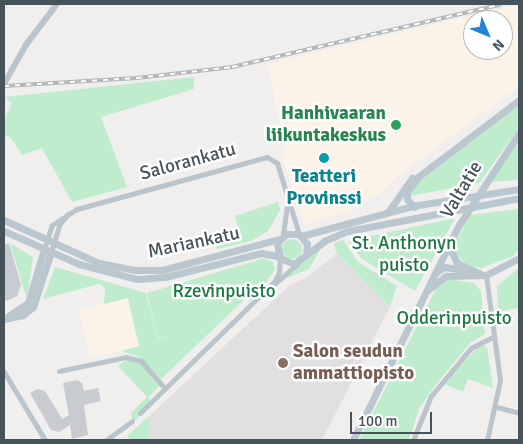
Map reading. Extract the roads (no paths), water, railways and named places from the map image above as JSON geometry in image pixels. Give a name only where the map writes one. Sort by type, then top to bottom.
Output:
[{"type":"main road","points":[[388,212],[405,184],[519,100]]},
{"type":"main road","name":"Valtatie","points":[[353,440],[458,227],[488,176],[519,133]]},
{"type":"main road","points":[[424,213],[412,206],[407,192],[425,170]]},
{"type":"main road","points":[[519,189],[484,192],[412,206],[300,235],[281,237],[279,257],[288,264],[299,262],[306,254],[342,233],[424,213],[519,198]]},
{"type":"main road","name":"Mariankatu","points":[[4,220],[106,265],[153,271],[281,237]]},
{"type":"main road","points":[[458,227],[452,252],[457,263],[468,270]]},
{"type":"main road","name":"Mariankatu","points":[[4,230],[104,273],[146,279],[261,253],[279,257]]},
{"type":"main road","points":[[300,235],[307,244],[306,254]]},
{"type":"main road","points":[[5,318],[23,315],[33,307],[47,250]]},
{"type":"main road","points":[[424,294],[446,276],[486,274],[519,258]]},
{"type":"main road","points":[[435,273],[444,267],[486,274]]},
{"type":"street","points":[[4,84],[57,4]]},
{"type":"street","name":"Salorankatu","points":[[47,250],[50,241],[70,212],[267,157],[277,163],[286,198],[300,235]]},
{"type":"street","name":"Salorankatu","points":[[281,237],[287,226],[286,198]]},
{"type":"street","points":[[259,298],[278,275],[279,257]]},
{"type":"street","points":[[140,413],[164,387],[299,262]]},
{"type":"street","points":[[486,274],[500,380],[496,407],[487,440]]},
{"type":"street","points":[[413,440],[431,396],[471,348],[493,337]]},
{"type":"street","points":[[59,371],[126,357],[141,361],[164,387]]},
{"type":"street","points":[[4,372],[7,382],[46,440]]},
{"type":"street","points":[[496,407],[519,413]]},
{"type":"street","points":[[106,440],[132,421]]},
{"type":"railway","points":[[4,86],[137,78],[232,67],[502,4]]},
{"type":"place","name":"Hanhivaaran liikuntakeskus","points":[[396,125]]},
{"type":"place","name":"Teatteri Provinssi","points":[[324,158]]},
{"type":"place","name":"Salon seudun ammattiopisto","points":[[283,363]]},
{"type":"park label","name":"St. Anthonyn puisto","points":[[404,255]]},
{"type":"park label","name":"Rzevinpuisto","points":[[224,292]]},
{"type":"park label","name":"Odderinpuisto","points":[[454,319]]}]
